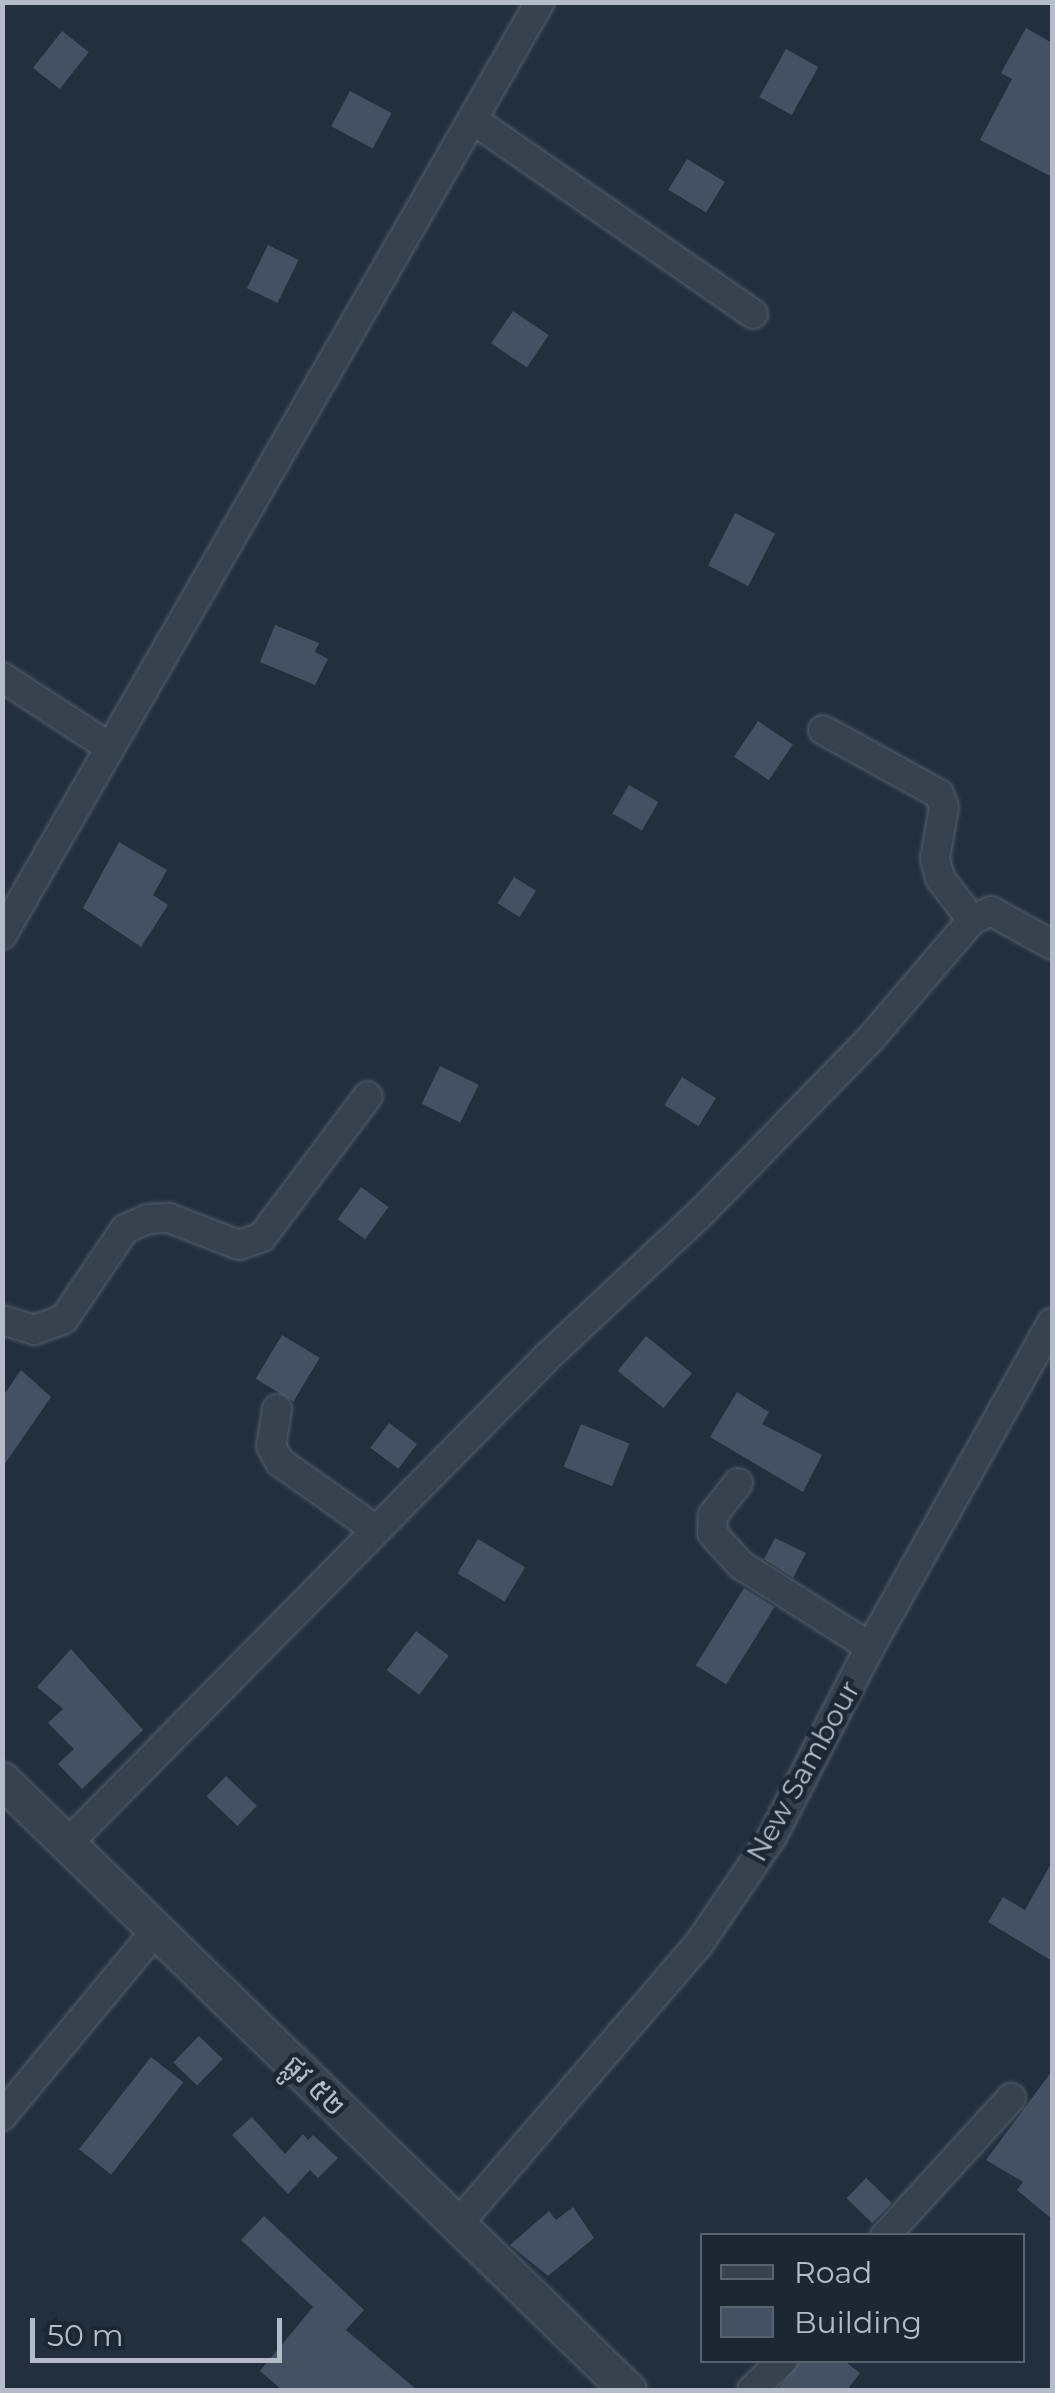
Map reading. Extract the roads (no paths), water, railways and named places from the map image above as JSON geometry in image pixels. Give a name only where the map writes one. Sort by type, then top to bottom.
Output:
[{"type":"street","points":[[2,935],[108,747],[476,122],[540,2]]},
{"type":"street","points":[[476,122],[753,314]]},
{"type":"street","points":[[2,677],[108,747]]},
{"type":"street","points":[[823,730],[939,794],[940,878],[972,920]]},
{"type":"street","points":[[66,1844],[376,1530],[700,1215],[872,1037],[972,920],[992,911],[1052,944]]},
{"type":"street","points":[[2,1320],[34,1330],[64,1319],[125,1229],[147,1219],[170,1218],[238,1246],[262,1238],[368,1096]]},
{"type":"street","name":"New Sambour","points":[[457,2225],[698,1945],[773,1835],[870,1647],[1046,1353],[1052,1323]]},
{"type":"street","points":[[277,1410],[271,1446],[280,1462],[376,1530]]},
{"type":"street","points":[[738,1483],[714,1515],[712,1533],[742,1564],[870,1647]]},
{"type":"street","name":"ផ្លូវ ៥២","points":[[2,1780],[628,2390]]},
{"type":"street","points":[[2,2116],[157,1929]]},
{"type":"street","points":[[888,2233],[1012,2098]]},
{"type":"street","points":[[752,2390],[780,2363]]}]
